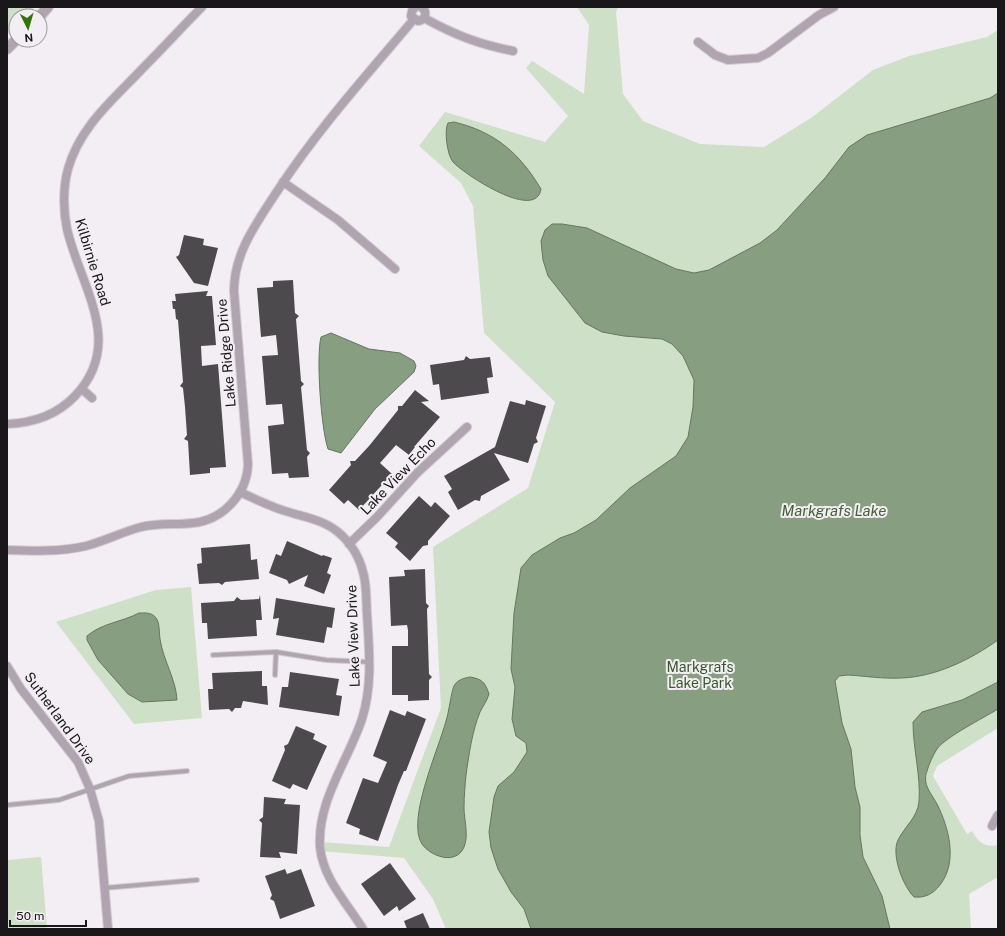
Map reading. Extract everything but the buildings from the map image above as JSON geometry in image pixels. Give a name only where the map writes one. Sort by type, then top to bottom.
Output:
[{"type":"street","name":"Kilbirnie Road","points":[[7,424],[31,422],[58,411],[70,402],[82,389],[93,368],[98,350],[99,334],[97,318],[67,229],[65,197],[68,170],[81,138],[89,125],[202,7]]},
{"type":"street","points":[[417,7],[426,13],[424,18],[418,21],[414,19],[411,14],[417,7]]},
{"type":"street","points":[[698,42],[715,56],[728,60],[758,58],[768,53],[819,15],[834,7]]},
{"type":"street","points":[[424,18],[460,37],[474,42],[513,51]]},
{"type":"street","name":"Lake Ridge Drive","points":[[7,550],[33,552],[67,550],[87,546],[148,526],[199,522],[221,513],[232,503],[240,492],[246,477],[248,464],[235,307],[236,274],[239,258],[246,240],[283,182],[330,118],[414,19]]},
{"type":"street","points":[[283,182],[338,220],[395,269]]},
{"type":"street","points":[[82,389],[92,398]]},
{"type":"street","name":"Lake View Echo","points":[[349,544],[367,528],[418,472],[467,427]]},
{"type":"street","name":"Lake View Drive","points":[[240,492],[278,509],[320,521],[338,532],[349,544],[357,557],[364,576],[369,686],[362,719],[327,802],[320,830],[321,852],[328,874],[363,929]]},
{"type":"street","name":"Sutherland Drive","points":[[7,666],[21,689],[78,762],[90,789],[99,821],[108,929]]},
{"type":"street","points":[[992,826],[998,815]]},
{"type":"lane","points":[[213,655],[276,652],[331,661],[369,662]]},
{"type":"lane","points":[[275,675],[276,652]]},
{"type":"lane","points":[[7,806],[51,802],[129,776],[187,771]]},
{"type":"lane","points":[[104,888],[197,880]]},
{"type":"green space","points":[[7,7],[35,7],[8,8],[7,35]]},
{"type":"green space","name":"Markgrafs Lake","points":[[577,7],[618,7],[616,12],[623,94],[643,121],[700,144],[764,147],[811,118],[873,70],[909,56],[987,37],[998,30],[998,728],[937,766],[933,776],[967,834],[972,831],[982,843],[989,846],[998,845],[998,877],[969,894],[971,929],[446,929],[433,899],[404,858],[321,851],[320,842],[389,847],[441,708],[433,547],[528,488],[555,402],[484,333],[473,206],[461,183],[419,146],[445,112],[545,142],[568,116],[526,68],[532,61],[584,94],[589,25]]},
{"type":"green space","points":[[191,587],[202,718],[134,724],[56,622],[156,590]]},
{"type":"green space","points":[[41,857],[47,929],[7,929],[7,860]]},
{"type":"water","name":"Markgrafs Lake","points":[[998,93],[998,640],[964,661],[939,671],[914,677],[894,678],[848,675],[839,676],[835,681],[842,723],[851,749],[855,787],[860,807],[860,835],[863,857],[882,896],[890,929],[531,929],[524,909],[511,892],[498,869],[491,848],[489,832],[494,797],[498,786],[514,772],[527,752],[526,743],[516,736],[512,719],[515,687],[511,669],[514,613],[521,568],[532,555],[560,538],[574,533],[596,520],[630,488],[676,456],[688,437],[693,407],[694,380],[683,356],[672,344],[662,339],[624,336],[602,332],[585,323],[548,276],[543,260],[541,241],[545,230],[552,224],[587,228],[676,269],[694,273],[709,270],[760,243],[777,230],[825,178],[849,147],[867,135],[990,98]]},
{"type":"water","points":[[454,122],[469,126],[494,138],[515,155],[533,176],[541,189],[536,198],[527,200],[514,198],[499,192],[484,185],[453,162],[449,154],[446,131],[448,123]]},
{"type":"water","points":[[331,333],[369,349],[400,353],[414,361],[416,366],[414,372],[375,409],[341,453],[328,449],[321,410],[319,360],[321,337]]},
{"type":"water","points":[[139,613],[150,614],[157,620],[162,647],[176,692],[177,700],[142,702],[128,694],[98,660],[87,640],[87,636],[99,628]]},
{"type":"water","points":[[470,677],[482,682],[489,694],[477,720],[468,759],[464,800],[466,833],[465,843],[460,853],[449,858],[431,852],[422,844],[418,833],[418,818],[425,784],[446,721],[454,686],[459,681]]},
{"type":"water","points":[[998,682],[998,709],[941,744],[929,765],[926,776],[926,784],[941,813],[948,834],[950,845],[949,866],[946,876],[932,893],[925,896],[914,897],[902,878],[896,854],[898,840],[916,813],[919,802],[919,782],[913,722],[922,712],[962,700]]},
{"type":"park label","name":"Markgrafs Lake Park","points":[[700,676]]}]
